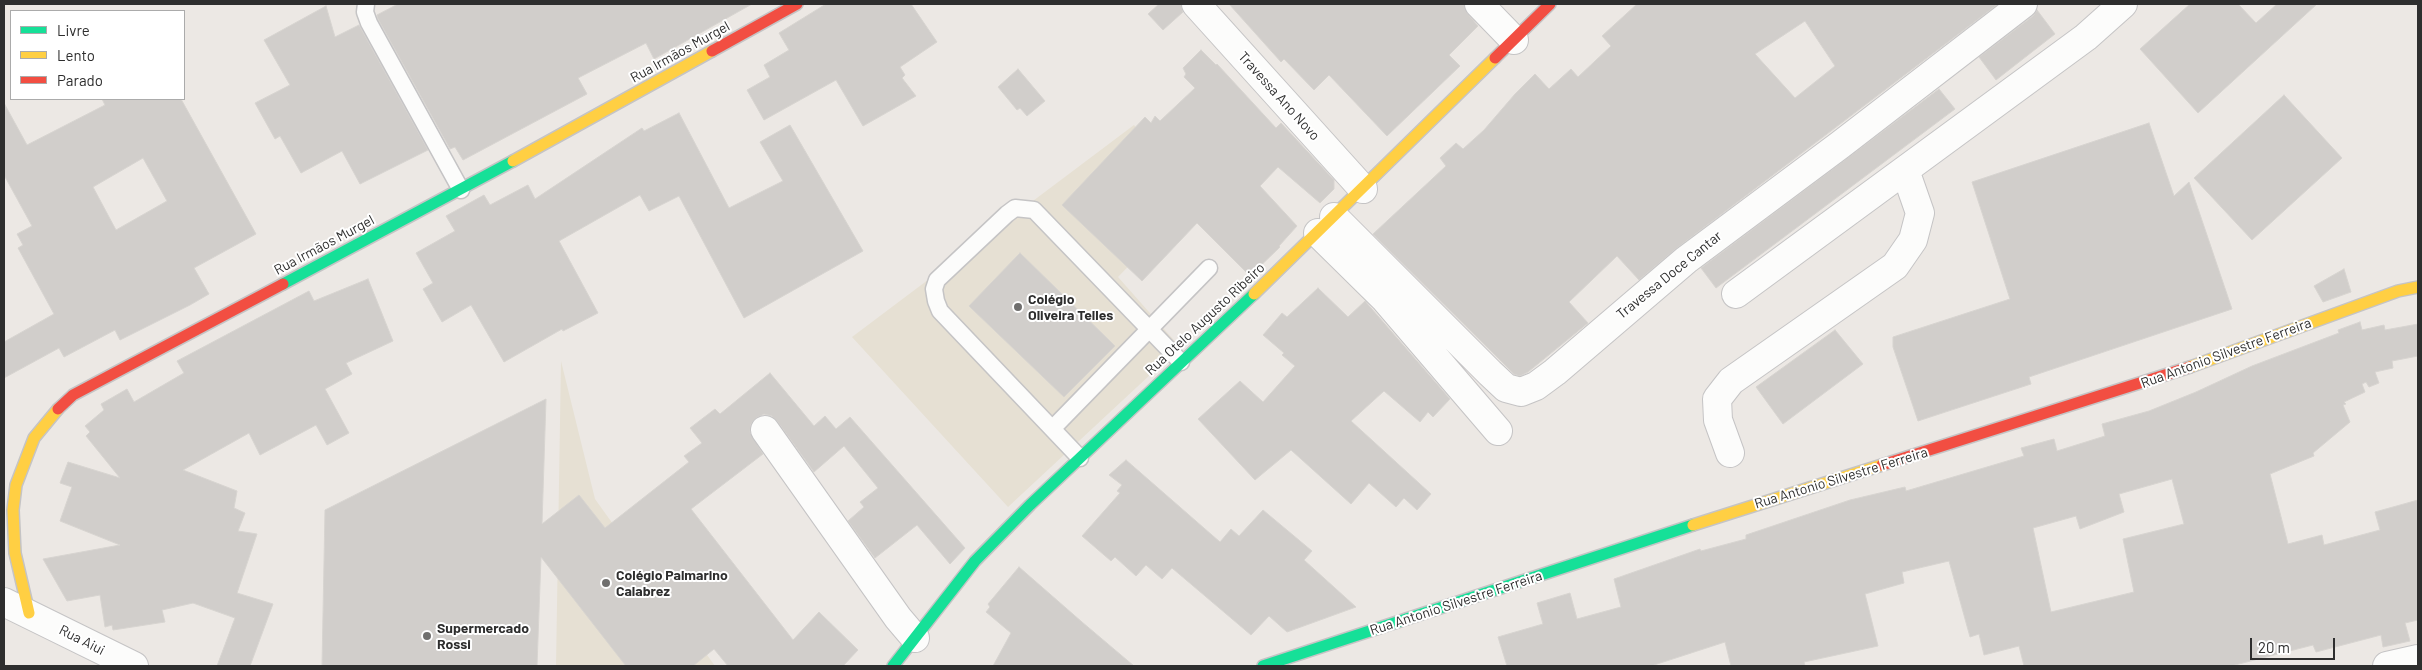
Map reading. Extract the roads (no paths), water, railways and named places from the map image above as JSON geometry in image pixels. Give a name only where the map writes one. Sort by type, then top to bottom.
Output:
[{"type":"street","name":"Rua Irmãos Murgel","points":[[29,613],[15,553],[13,510],[16,485],[34,438],[50,416],[72,395],[461,190],[797,4]]},
{"type":"street","name":"Travessa Ano Novo","points":[[1196,4],[1363,189]]},
{"type":"street","points":[[1479,4],[1514,40]]},
{"type":"street","name":"Rua Otelo Augusto Ribeiro","points":[[892,666],[976,561],[1030,505],[1326,225],[1550,4]]},
{"type":"street","name":"Travessa Doce Cantar","points":[[1326,225],[1506,388],[1521,392],[1536,386],[1555,372],[1686,260],[1840,146],[2023,4]]},
{"type":"street","points":[[1736,294],[2086,37],[2122,4]]},
{"type":"street","points":[[1730,453],[1718,420],[1717,398],[1731,381],[1894,266],[1913,240],[1920,213],[1905,170]]},
{"type":"street","points":[[1326,225],[1384,298],[1498,431]]},
{"type":"street","name":"Rua Antonio Silvestre Ferreira","points":[[1263,666],[1707,520],[2151,381],[2398,291],[2418,287]]},
{"type":"street","points":[[765,430],[914,638]]},
{"type":"street","name":"Rua Aiui","points":[[4,602],[134,666]]},
{"type":"street","points":[[2387,666],[2418,659]]},
{"type":"lane","points":[[366,4],[365,12],[369,23],[461,190]]},
{"type":"lane","points":[[1080,458],[940,311],[934,289],[937,280],[1007,214],[1014,208],[1034,210],[1182,362]]},
{"type":"lane","points":[[1053,428],[1209,268]]},
{"type":"place","name":"Colégio Oliveira Telles","points":[[1018,307]]},
{"type":"place","name":"Colégio Palmarino Calabrez","points":[[606,583]]},
{"type":"place","name":"Supermercado Rossi","points":[[427,636]]}]
